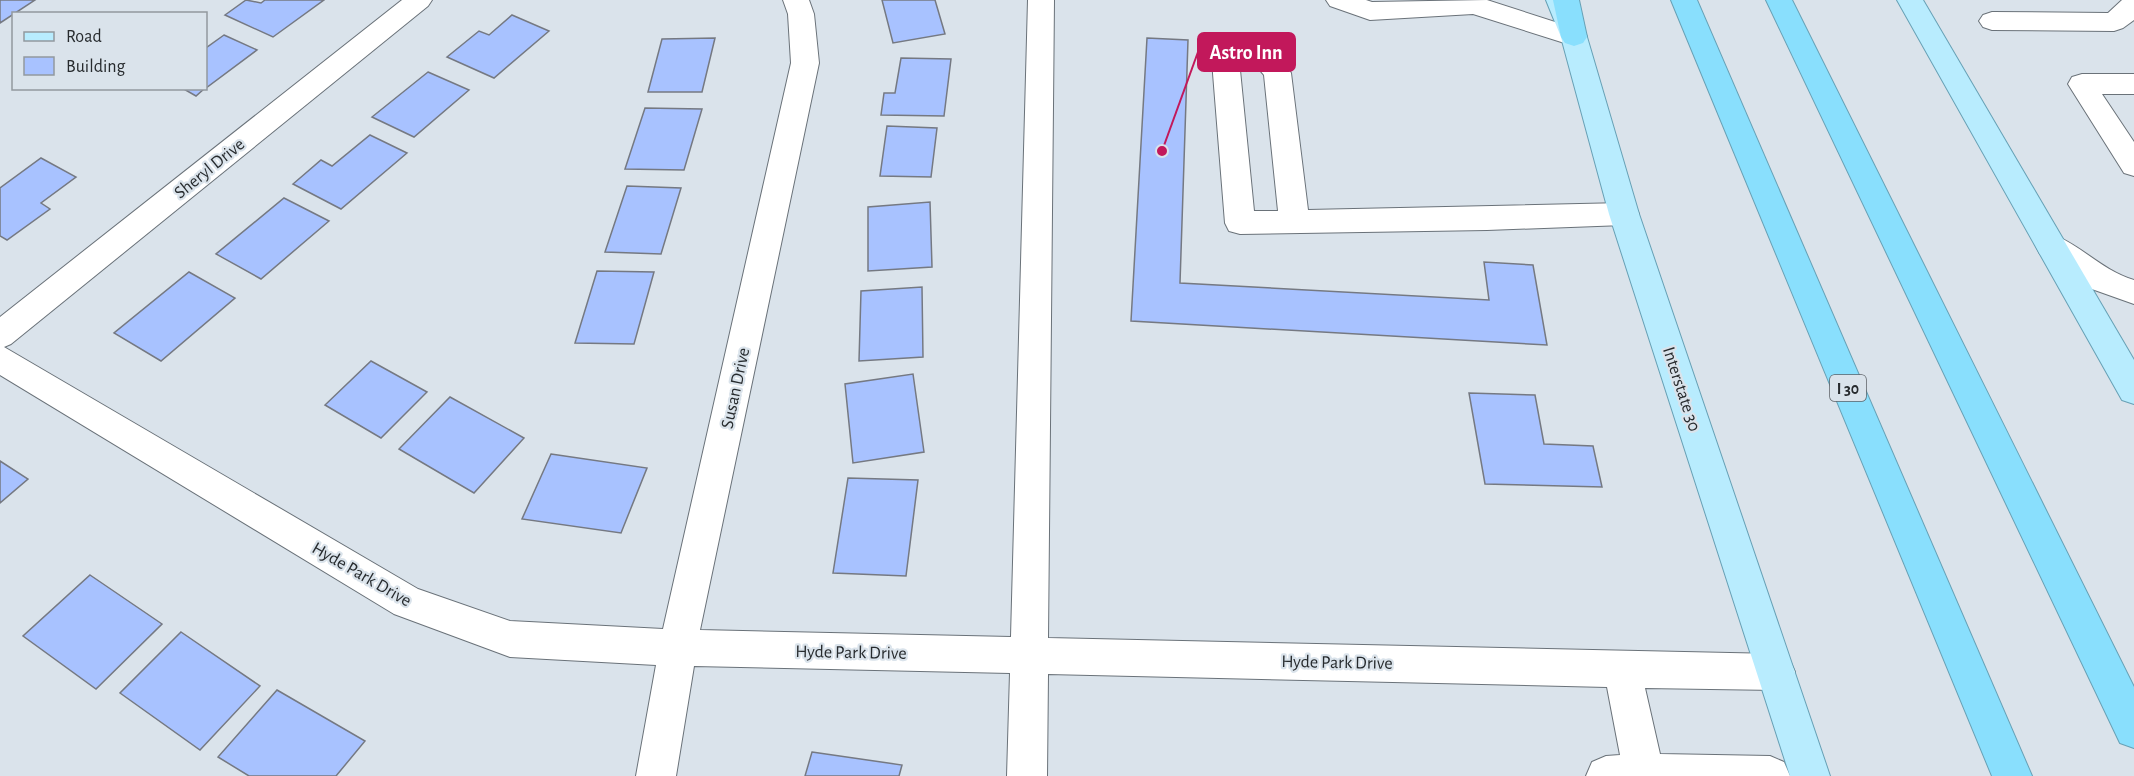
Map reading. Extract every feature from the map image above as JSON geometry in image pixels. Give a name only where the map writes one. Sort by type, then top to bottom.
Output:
[{"type":"highway","points":[[1566,0],[1574,37]]},
{"type":"highway","name":"I 30","points":[[1684,0],[2012,776]]},
{"type":"highway","points":[[1779,0],[2134,729]]},
{"type":"main road","name":"Interstate 30","points":[[1559,0],[1574,37],[1624,214],[1810,776]]},
{"type":"main road","points":[[1910,0],[2051,246],[2130,376]]},
{"type":"street","name":"Sheryl Drive","points":[[0,335],[419,0]]},
{"type":"street","name":"Susan Drive","points":[[656,776],[678,648],[805,63],[801,14],[796,0]]},
{"type":"street","points":[[1027,776],[1041,0]]},
{"type":"street","points":[[1339,0],[1370,11],[1474,5],[1574,37]]},
{"type":"street","points":[[1992,21],[2114,22],[2129,11],[2134,2]]},
{"type":"street","points":[[1294,222],[1277,73],[1266,59],[1226,61],[1240,223],[1486,219],[1624,214]]},
{"type":"street","points":[[2134,84],[2082,84],[2134,165]]},
{"type":"street","points":[[2051,246],[2084,271],[2112,287],[2134,292]]},
{"type":"street","name":"Hyde Park Drive","points":[[0,359],[407,602],[510,639],[678,648],[1776,672]]},
{"type":"street","points":[[1622,668],[1644,774]]},
{"type":"street","points":[[1606,776],[1644,774],[1770,776]]},
{"type":"building","points":[[0,0],[35,0],[17,12],[12,12],[12,15],[0,23]]},
{"type":"building","points":[[246,0],[261,3],[265,0],[324,0],[273,37],[225,15]]},
{"type":"building","points":[[882,0],[935,0],[945,34],[893,43]]},
{"type":"building","points":[[512,15],[549,31],[494,78],[447,57],[479,31],[489,35]]},
{"type":"building","points":[[224,35],[257,50],[207,87],[207,47]]},
{"type":"building","points":[[715,38],[702,92],[648,92],[662,39]]},
{"type":"building","points":[[1147,38],[1188,40],[1180,283],[1489,300],[1484,262],[1533,265],[1547,345],[1131,321]]},
{"type":"building","points":[[901,58],[951,59],[944,116],[881,115],[884,93],[895,93]]},
{"type":"building","points":[[428,72],[469,90],[414,137],[372,117]]},
{"type":"building","points":[[186,90],[203,90],[196,96]]},
{"type":"building","points":[[645,108],[702,109],[684,170],[625,169]]},
{"type":"building","points":[[887,126],[937,128],[931,177],[880,176]]},
{"type":"building","points":[[370,135],[407,153],[341,209],[293,184],[321,160],[332,166]]},
{"type":"building","points":[[41,158],[76,177],[41,203],[50,209],[7,240],[0,236],[0,188]]},
{"type":"building","points":[[627,186],[681,188],[661,254],[605,252]]},
{"type":"building","points":[[284,198],[329,221],[261,279],[216,254]]},
{"type":"building","points":[[930,202],[932,267],[868,271],[868,207]]},
{"type":"building","points":[[597,271],[654,272],[634,344],[575,343]]},
{"type":"building","points":[[189,272],[235,298],[161,361],[114,333]]},
{"type":"building","points":[[922,287],[923,357],[859,361],[861,291]]},
{"type":"building","points":[[371,361],[427,392],[381,438],[325,405]]},
{"type":"building","points":[[913,374],[924,452],[853,463],[845,384]]},
{"type":"building","points":[[1469,393],[1535,395],[1544,444],[1593,446],[1602,487],[1485,484]]},
{"type":"building","points":[[450,397],[524,438],[474,493],[399,449]]},
{"type":"building","points":[[551,454],[647,468],[621,533],[522,519]]},
{"type":"building","points":[[0,461],[28,479],[0,503]]},
{"type":"building","points":[[848,478],[918,480],[906,576],[833,573]]},
{"type":"building","points":[[90,575],[162,624],[96,689],[23,636]]},
{"type":"building","points":[[181,632],[260,686],[200,750],[120,693]]},
{"type":"building","points":[[277,690],[365,741],[336,776],[249,776],[218,757]]},
{"type":"building","points":[[812,752],[902,765],[899,776],[805,776]]},
{"type":"place","name":"Astro Inn","points":[[1162,151]]}]
